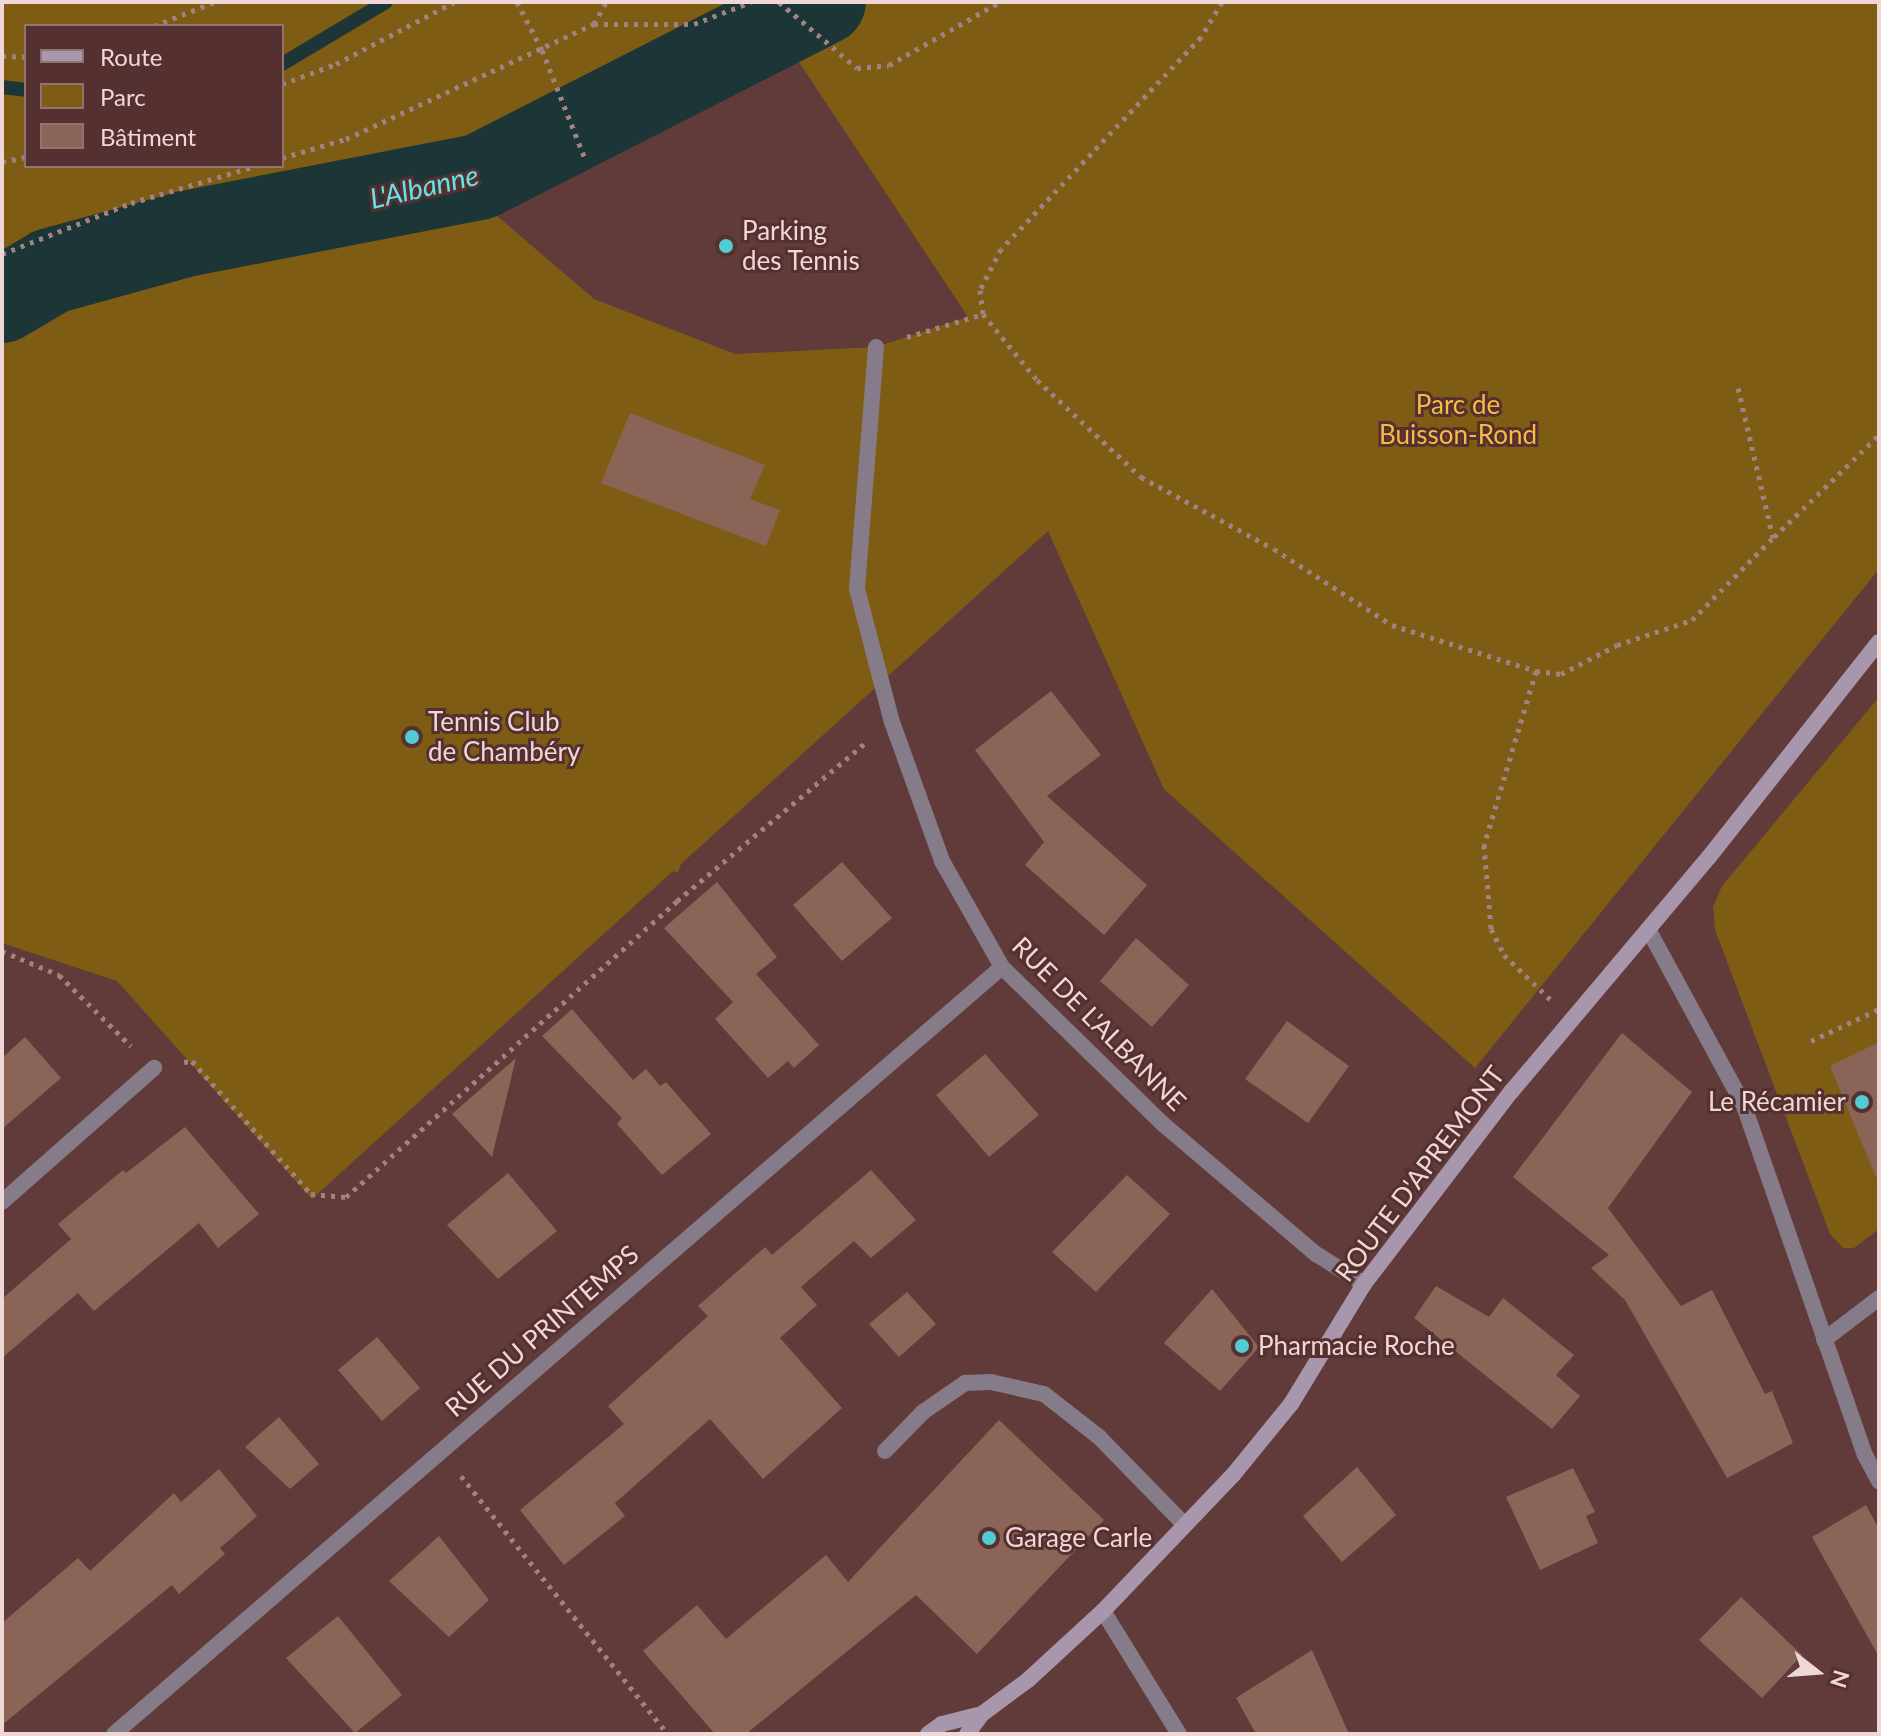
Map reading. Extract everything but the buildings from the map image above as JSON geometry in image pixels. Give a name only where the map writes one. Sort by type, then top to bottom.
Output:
[{"type":"main road","name":"ROUTE D'APREMONT","points":[[967,1734],[982,1714],[1028,1680],[1103,1611],[1183,1523],[1233,1475],[1291,1404],[1364,1284],[1570,1020],[1648,929],[1879,642]]},
{"type":"main road","name":"ROUTE D'APREMONT","points":[[928,1734],[942,1724],[982,1714]]},
{"type":"street","name":"RUE DE L'ALBANNE","points":[[876,347],[857,589],[892,722],[942,861],[1002,967],[1163,1124],[1316,1254],[1364,1284]]},
{"type":"street","points":[[1648,929],[1744,1106],[1824,1340],[1879,1481]]},
{"type":"street","name":"RUE DU PRINTEMPS","points":[[114,1734],[1002,967]]},
{"type":"street","points":[[2,1202],[154,1068]]},
{"type":"street","points":[[1824,1340],[1879,1298]]},
{"type":"street","points":[[885,1451],[923,1412],[965,1383],[991,1382],[1044,1394],[1099,1437],[1183,1523]]},
{"type":"street","points":[[1103,1611],[1179,1734]]},
{"type":"path","points":[[159,24],[214,2]]},
{"type":"path","points":[[284,83],[336,64],[454,2]]},
{"type":"path","points":[[517,2],[542,50],[586,161]]},
{"type":"path","points":[[594,24],[606,2]]},
{"type":"path","points":[[284,157],[346,139],[594,24],[694,24],[751,2]]},
{"type":"path","points":[[779,2],[857,68],[889,65],[1000,2]]},
{"type":"path","points":[[1222,2],[1182,58],[1001,249],[980,290],[983,314],[1037,380],[1141,477],[1274,549],[1392,625],[1536,671],[1561,674],[1617,645],[1692,620],[1879,435]]},
{"type":"path","points":[[2,56],[24,57]]},
{"type":"path","points":[[2,162],[24,157]]},
{"type":"path","points":[[2,254],[131,203],[249,168]]},
{"type":"path","points":[[876,347],[983,314]]},
{"type":"path","points":[[1737,383],[1773,538]]},
{"type":"path","points":[[1536,671],[1484,845],[1491,929],[1504,955],[1570,1020]]},
{"type":"path","points":[[2,951],[59,975],[154,1068],[192,1061],[311,1194],[346,1197],[677,901],[892,722]]},
{"type":"path","points":[[1811,1041],[1879,1009]]},
{"type":"path","points":[[439,1451],[668,1734]]},
{"type":"green space","name":"Parc de Buisson-Rond","points":[[2,2],[1879,2],[1879,569],[1475,1068],[1164,789],[1048,531],[681,864],[678,873],[673,871],[312,1199],[117,981],[2,943]],"holes":[[[795,56],[968,317],[876,347],[735,354],[594,299],[469,192],[586,161]]]},
{"type":"green space","points":[[1879,697],[1879,1229],[1854,1248],[1843,1248],[1830,1234],[1715,930],[1713,907],[1722,886]]},
{"type":"waterway","points":[[284,63],[386,2]]},
{"type":"waterway","name":"L'Albanne","points":[[2,300],[51,271],[185,234],[479,177],[823,2]]},
{"type":"waterway","points":[[2,87],[24,90]]},
{"type":"place","name":"Parking des Tennis","points":[[726,246]]},
{"type":"place","name":"Tennis Club de Chambéry","points":[[412,737]]},
{"type":"place","name":"Le Récamier","points":[[1862,1102]]},
{"type":"place","name":"Pharmacie Roche","points":[[1242,1346]]},
{"type":"place","name":"Garage Carle","points":[[989,1538]]}]
